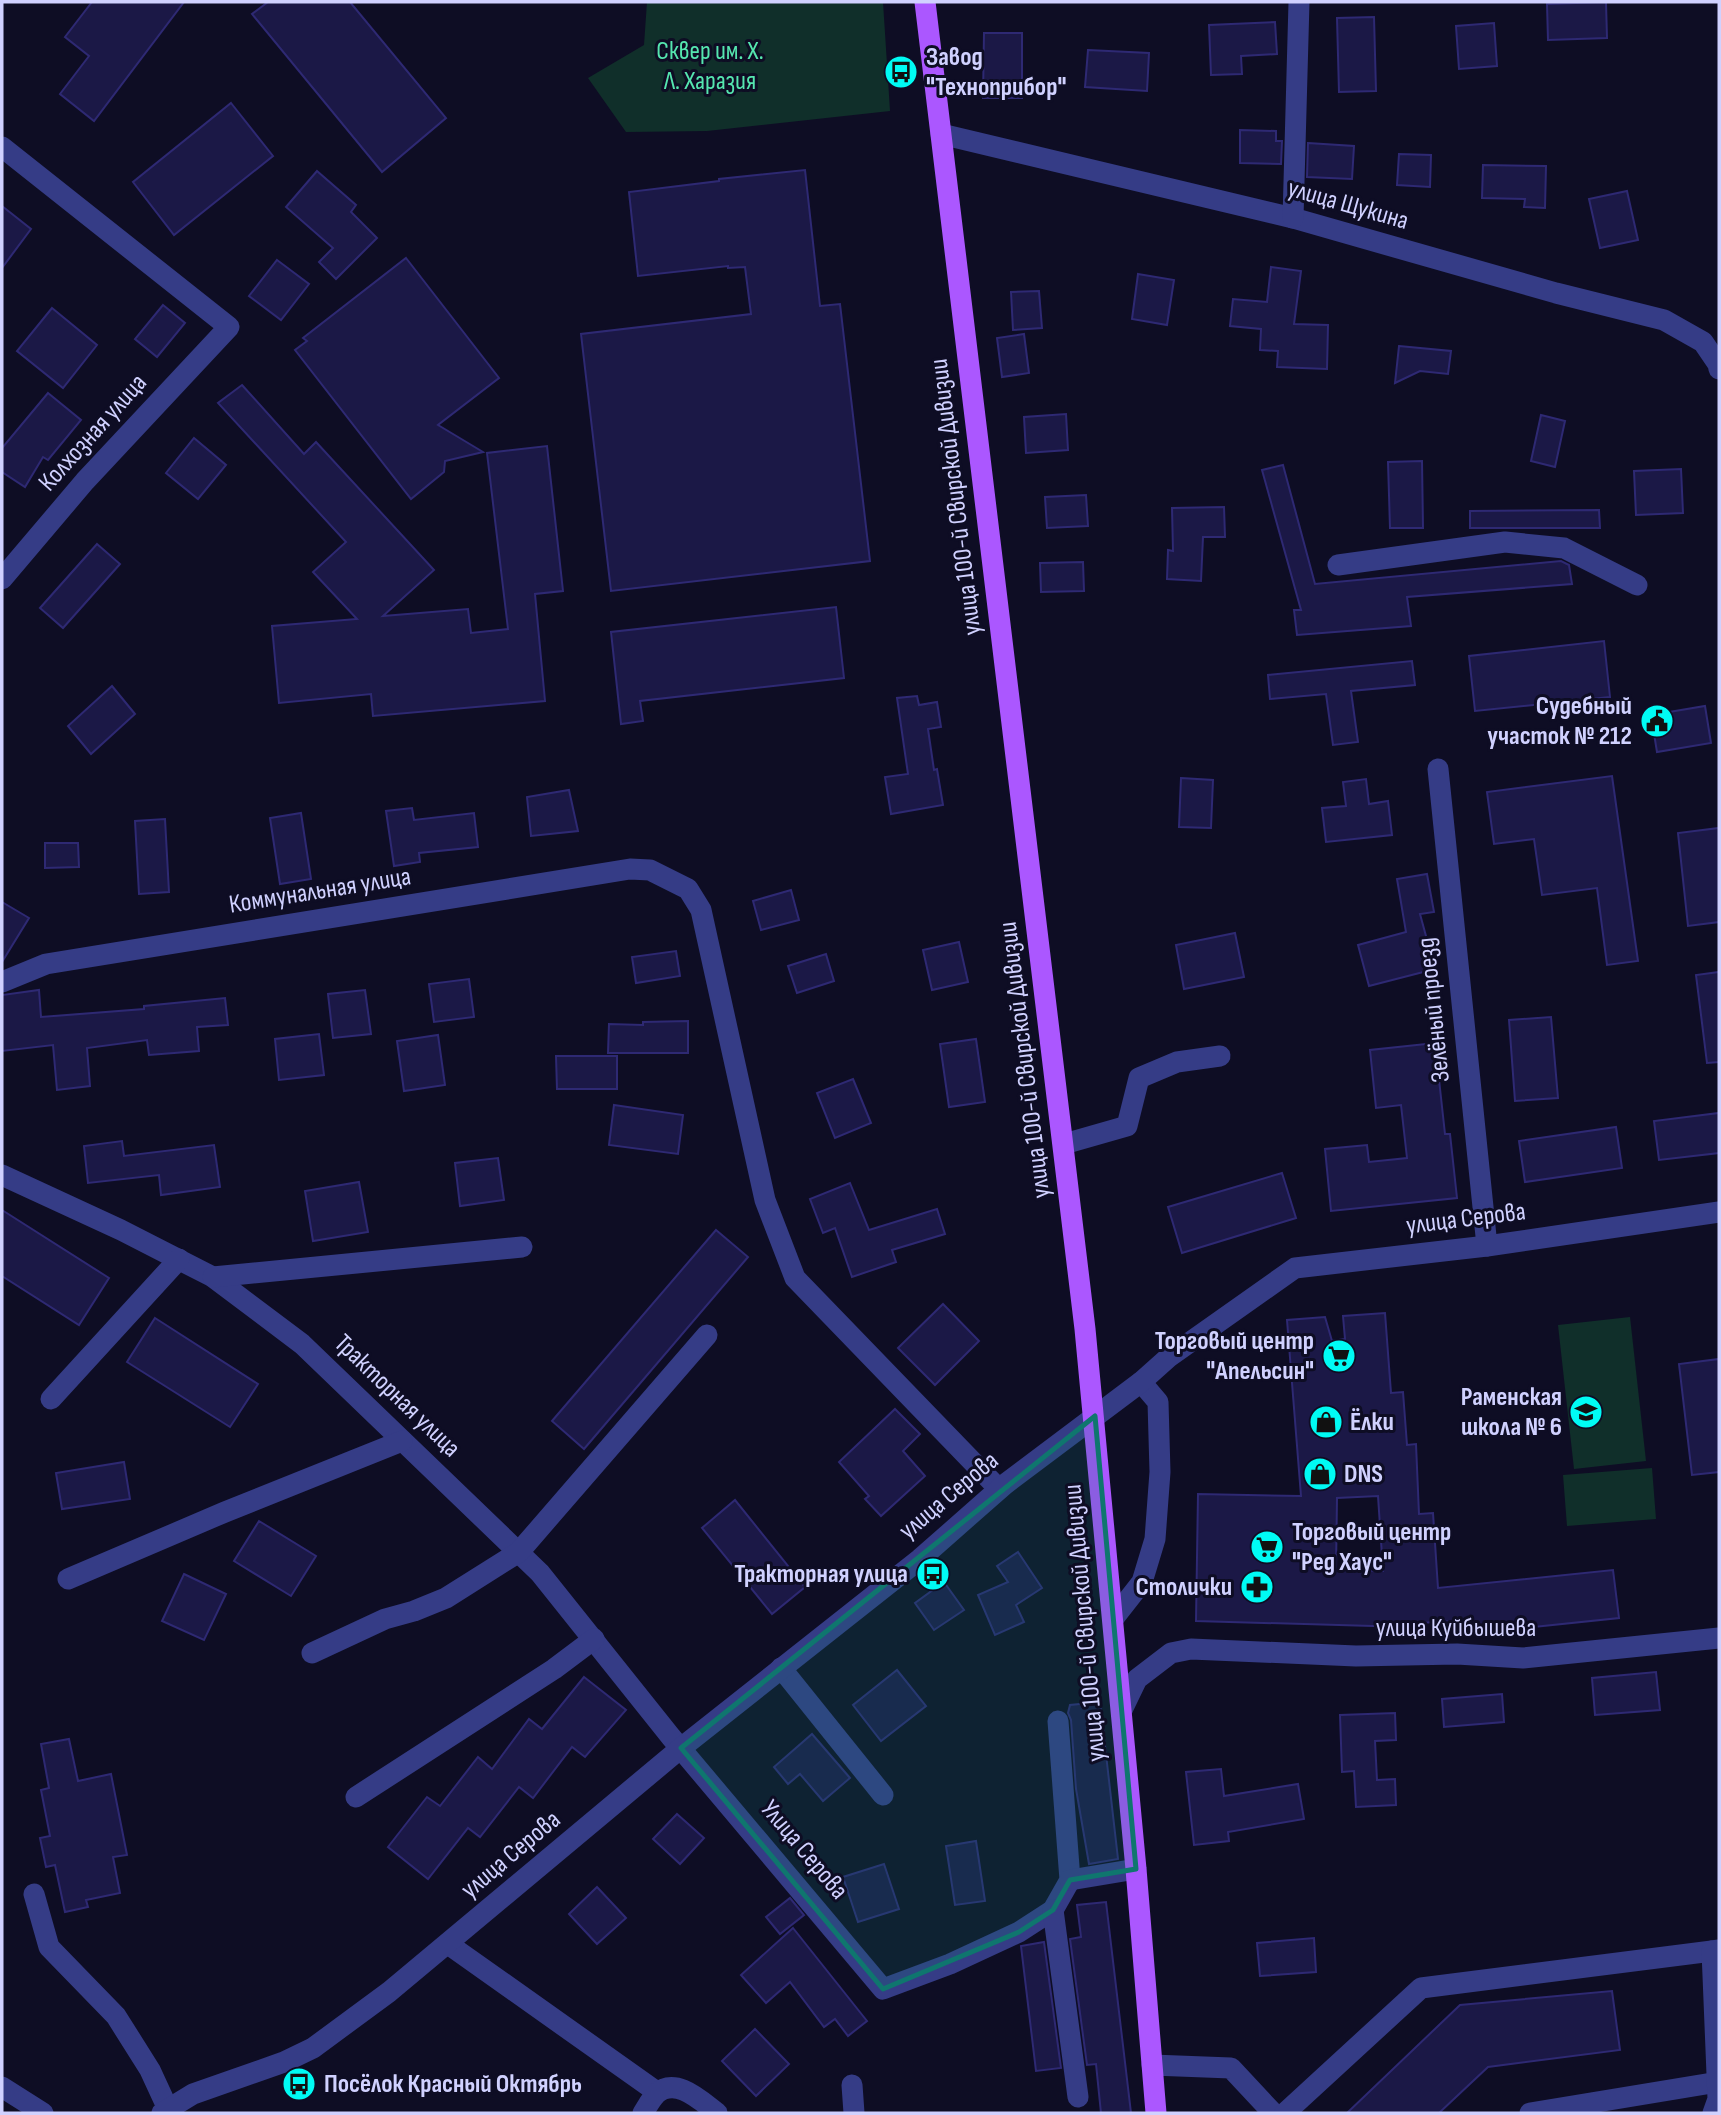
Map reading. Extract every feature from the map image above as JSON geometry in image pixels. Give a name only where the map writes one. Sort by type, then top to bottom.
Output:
[{"type":"main road","name":"улица 100-й Свирской Дивизии","points":[[925,2],[1095,1416],[1156,2113]]},
{"type":"street","points":[[1293,218],[1299,2]]},
{"type":"street","name":"улица Щукина","points":[[941,134],[1293,218],[1556,293],[1664,320],[1703,342],[1717,360]]},
{"type":"street","name":"Колхозная улица","points":[[2,147],[229,327],[85,481],[2,579]]},
{"type":"street","points":[[1338,565],[1505,542],[1564,548],[1637,585]]},
{"type":"street","name":"Зелёный проезд","points":[[1438,769],[1487,1246]]},
{"type":"street","name":"Коммунальная улица","points":[[2,982],[46,964],[630,869],[650,870],[688,889],[701,910],[765,1200],[795,1278],[999,1489]]},
{"type":"street","points":[[1064,1144],[1127,1126],[1139,1078],[1177,1062],[1220,1056]]},
{"type":"street","name":"Тракторная улица","points":[[2,1174],[213,1277],[302,1344],[540,1573],[681,1748]]},
{"type":"street","name":"улица Серова","points":[[165,2111],[193,2094],[284,2062],[313,2048],[389,1992],[681,1748],[920,1559],[999,1489],[1141,1382],[1169,1357],[1295,1268],[1487,1246],[1719,1212]]},
{"type":"street","points":[[213,1277],[522,1247]]},
{"type":"street","points":[[51,1399],[179,1259]]},
{"type":"street","points":[[312,1653],[384,1619],[446,1598],[519,1552],[707,1335]]},
{"type":"street","points":[[1113,1619],[1142,1582],[1155,1539],[1160,1472],[1158,1402],[1141,1382]]},
{"type":"street","points":[[68,1579],[402,1441]]},
{"type":"street","name":"улица Куйбышева","points":[[1122,1710],[1137,1679],[1171,1653],[1191,1649],[1356,1656],[1457,1654],[1523,1658],[1719,1638]]},
{"type":"street","points":[[356,1797],[554,1669],[594,1639]]},
{"type":"street","points":[[781,1668],[883,1795]]},
{"type":"street","points":[[1058,1721],[1070,1880],[1053,1910],[1078,2096]]},
{"type":"street","name":"Улица Серова","points":[[681,1748],[883,1989],[950,1964],[1008,1937],[1053,1910]]},
{"type":"street","points":[[1070,1880],[1136,1869]]},
{"type":"street","points":[[34,1895],[49,1947],[116,2016],[150,2070],[165,2111]]},
{"type":"street","points":[[448,1944],[657,2092]]},
{"type":"street","points":[[1152,2065],[1231,2068],[1275,2113],[1421,1988],[1716,1950],[1718,2099],[1713,2113]]},
{"type":"street","points":[[1531,2113],[1718,2082]]},
{"type":"street","points":[[852,2085],[854,2113]]},
{"type":"street","points":[[2,2087],[43,2113]]},
{"type":"street","points":[[643,2113],[657,2092],[674,2087],[691,2093],[717,2113]]},
{"type":"highlighted area","points":[[1095,1416],[1136,1869],[1070,1880],[1053,1910],[1019,1932],[883,1989],[681,1748]]},
{"type":"green space","name":"Сквер им. Х. Л. Харазия","points":[[647,2],[883,2],[890,111],[707,131],[626,132],[588,78],[644,45]]},
{"type":"green space","points":[[1630,1317],[1646,1461],[1574,1469],[1558,1325]]},
{"type":"green space","points":[[1652,1468],[1656,1519],[1567,1526],[1563,1475]]},
{"type":"building","points":[[92,2],[184,2],[94,121],[60,94],[89,56],[65,37]]},
{"type":"building","points":[[268,2],[350,2],[446,118],[382,172],[252,14]]},
{"type":"building","points":[[1606,2],[1607,38],[1548,40],[1547,4]]},
{"type":"building","points":[[1374,17],[1376,91],[1339,92],[1337,18]]},
{"type":"building","points":[[1275,22],[1277,54],[1241,56],[1242,74],[1211,75],[1209,25]]},
{"type":"building","points":[[1494,23],[1497,66],[1459,69],[1456,26]]},
{"type":"building","points":[[984,33],[1022,33],[1022,98],[983,98]]},
{"type":"building","points":[[1088,50],[1149,53],[1147,91],[1085,87]]},
{"type":"building","points":[[231,103],[273,156],[174,235],[133,182]]},
{"type":"building","points":[[1240,130],[1276,131],[1276,141],[1282,141],[1281,164],[1240,163]]},
{"type":"building","points":[[1308,143],[1354,146],[1352,179],[1307,177]]},
{"type":"building","points":[[1399,154],[1431,155],[1430,187],[1397,185]]},
{"type":"building","points":[[1483,165],[1546,166],[1545,208],[1524,207],[1525,199],[1482,198]]},
{"type":"building","points":[[805,170],[820,306],[840,304],[870,561],[611,591],[581,334],[751,314],[745,267],[728,266],[638,276],[629,192]]},
{"type":"building","points":[[317,171],[356,205],[351,212],[377,238],[336,279],[319,262],[333,248],[286,207]]},
{"type":"building","points":[[1627,191],[1638,240],[1600,248],[1589,199]]},
{"type":"building","points":[[2,206],[31,229],[2,268]]},
{"type":"building","points":[[406,258],[499,378],[438,425],[483,452],[445,461],[444,472],[411,499],[295,350],[307,341],[303,338]]},
{"type":"building","points":[[277,260],[309,284],[281,320],[249,296]]},
{"type":"building","points":[[1271,267],[1301,271],[1294,324],[1328,325],[1327,369],[1277,367],[1278,351],[1260,350],[1261,329],[1230,326],[1233,299],[1267,302]]},
{"type":"building","points":[[1138,274],[1174,280],[1167,325],[1132,319]]},
{"type":"building","points":[[1039,291],[1042,328],[1013,330],[1011,292]]},
{"type":"building","points":[[163,305],[185,323],[157,357],[135,339]]},
{"type":"building","points":[[52,308],[97,345],[63,388],[17,351]]},
{"type":"building","points":[[1024,334],[1029,373],[1002,377],[997,338]]},
{"type":"building","points":[[1399,346],[1451,351],[1448,374],[1420,371],[1395,383]]},
{"type":"building","points":[[242,385],[304,454],[316,442],[434,570],[383,616],[468,609],[471,633],[508,629],[487,453],[547,446],[563,591],[535,594],[545,701],[373,716],[371,694],[279,703],[272,626],[357,619],[313,572],[346,542],[218,403]]},
{"type":"building","points":[[48,393],[81,420],[48,460],[43,457],[25,487],[2,472],[2,448]]},
{"type":"building","points":[[1066,414],[1068,450],[1026,453],[1024,417]]},
{"type":"building","points":[[1541,415],[1565,421],[1555,467],[1531,461]]},
{"type":"building","points":[[194,438],[226,465],[198,499],[166,473]]},
{"type":"building","points":[[1422,461],[1423,528],[1390,528],[1388,462]]},
{"type":"building","points":[[1283,465],[1315,584],[1561,561],[1569,565],[1572,584],[1407,597],[1411,626],[1297,635],[1294,610],[1301,610],[1262,470]]},
{"type":"building","points":[[1681,469],[1683,513],[1636,515],[1634,471]]},
{"type":"building","points":[[1086,495],[1088,526],[1047,528],[1045,497]]},
{"type":"building","points":[[1224,507],[1225,537],[1203,537],[1201,581],[1167,579],[1168,550],[1173,551],[1172,508]]},
{"type":"building","points":[[1599,510],[1600,528],[1470,528],[1470,511]]},
{"type":"building","points":[[97,544],[120,564],[63,628],[40,608]]},
{"type":"building","points":[[1083,562],[1084,591],[1041,592],[1040,563]]},
{"type":"building","points":[[836,607],[844,678],[640,701],[643,721],[621,724],[611,632]]},
{"type":"building","points":[[1604,641],[1610,697],[1475,711],[1469,656]]},
{"type":"building","points":[[1412,661],[1415,685],[1351,691],[1358,742],[1333,745],[1326,694],[1270,699],[1268,675]]},
{"type":"building","points":[[112,686],[135,714],[91,754],[68,726]]},
{"type":"building","points":[[917,696],[919,705],[937,702],[941,727],[928,729],[943,805],[891,814],[885,777],[908,774],[897,698]]},
{"type":"building","points":[[1705,706],[1711,743],[1657,752],[1651,715]]},
{"type":"building","points":[[1612,776],[1638,961],[1607,965],[1597,888],[1542,895],[1534,839],[1494,844],[1487,792]]},
{"type":"building","points":[[1181,778],[1213,780],[1211,828],[1179,827]]},
{"type":"building","points":[[1366,779],[1369,804],[1388,801],[1392,835],[1326,842],[1322,808],[1346,806],[1343,782]]},
{"type":"building","points":[[569,790],[578,831],[531,836],[527,797]]},
{"type":"building","points":[[412,808],[414,820],[474,813],[478,847],[419,853],[420,862],[394,866],[386,811]]},
{"type":"building","points":[[301,813],[311,879],[280,884],[270,818]]},
{"type":"building","points":[[165,819],[169,892],[139,894],[135,821]]},
{"type":"building","points":[[1719,828],[1719,922],[1688,926],[1678,833]]},
{"type":"building","points":[[45,843],[78,843],[79,867],[45,868]]},
{"type":"building","points":[[1427,874],[1434,912],[1420,914],[1435,969],[1369,986],[1358,945],[1406,932],[1397,879]]},
{"type":"building","points":[[791,890],[799,920],[761,930],[753,901]]},
{"type":"building","points":[[2,902],[29,918],[2,962]]},
{"type":"building","points":[[1235,933],[1244,977],[1184,989],[1176,945]]},
{"type":"building","points":[[959,942],[968,982],[932,990],[923,950]]},
{"type":"building","points":[[676,951],[680,976],[636,983],[632,957]]},
{"type":"building","points":[[826,954],[834,981],[797,993],[788,966]]},
{"type":"building","points":[[1719,972],[1719,1062],[1707,1063],[1696,975]]},
{"type":"building","points":[[469,979],[474,1017],[434,1022],[429,984]]},
{"type":"building","points":[[39,990],[41,1017],[144,1009],[144,1006],[225,998],[228,1025],[197,1027],[199,1051],[149,1055],[147,1040],[87,1048],[90,1086],[57,1090],[53,1045],[2,1051],[2,995]]},
{"type":"building","points":[[365,990],[371,1034],[333,1038],[328,994]]},
{"type":"building","points":[[1551,1017],[1558,1098],[1515,1101],[1509,1020]]},
{"type":"building","points":[[688,1021],[688,1053],[608,1053],[609,1024],[643,1025],[643,1022]]},
{"type":"building","points":[[319,1034],[324,1075],[279,1080],[275,1039]]},
{"type":"building","points":[[438,1035],[445,1085],[404,1091],[397,1041]]},
{"type":"building","points":[[976,1039],[985,1102],[949,1107],[940,1044]]},
{"type":"building","points":[[1435,1043],[1445,1134],[1450,1134],[1457,1198],[1331,1211],[1325,1149],[1367,1145],[1369,1162],[1407,1158],[1401,1105],[1376,1108],[1370,1050]]},
{"type":"building","points":[[556,1056],[617,1056],[617,1089],[557,1089]]},
{"type":"building","points":[[853,1079],[871,1123],[835,1138],[817,1093]]},
{"type":"building","points":[[614,1105],[683,1115],[678,1154],[609,1145]]},
{"type":"building","points":[[1719,1113],[1719,1153],[1659,1160],[1654,1121]]},
{"type":"building","points":[[1616,1127],[1622,1168],[1525,1182],[1519,1141]]},
{"type":"building","points":[[122,1141],[124,1156],[214,1145],[220,1187],[161,1195],[159,1175],[88,1183],[84,1146]]},
{"type":"building","points":[[498,1158],[504,1200],[460,1206],[455,1163]]},
{"type":"building","points":[[1282,1173],[1296,1218],[1182,1253],[1168,1207]]},
{"type":"building","points":[[359,1182],[368,1232],[313,1241],[305,1191]]},
{"type":"building","points":[[850,1183],[869,1230],[937,1209],[945,1234],[892,1250],[896,1262],[852,1277],[835,1228],[823,1233],[810,1199]]},
{"type":"building","points":[[2,1210],[109,1278],[79,1325],[2,1276]]},
{"type":"building","points":[[716,1230],[748,1257],[584,1449],[552,1421]]},
{"type":"building","points":[[943,1304],[979,1341],[935,1385],[898,1348]]},
{"type":"building","points":[[1385,1313],[1391,1393],[1403,1392],[1407,1445],[1416,1444],[1419,1514],[1433,1513],[1438,1588],[1613,1570],[1619,1618],[1468,1634],[1467,1620],[1373,1626],[1196,1621],[1198,1494],[1301,1496],[1287,1320],[1325,1317],[1332,1341],[1345,1339],[1343,1316]],"holes":[[[1378,1496],[1383,1571],[1336,1570],[1337,1498]]]},
{"type":"building","points":[[155,1318],[258,1384],[230,1427],[127,1362]]},
{"type":"building","points":[[1719,1359],[1719,1472],[1692,1475],[1679,1364]]},
{"type":"building","points":[[895,1409],[920,1434],[903,1451],[925,1476],[881,1516],[865,1499],[869,1496],[839,1462]]},
{"type":"building","points":[[124,1462],[130,1499],[62,1509],[56,1473]]},
{"type":"building","points":[[735,1500],[805,1587],[772,1614],[702,1528]]},
{"type":"building","points":[[259,1521],[316,1556],[291,1596],[234,1561]]},
{"type":"building","points":[[1018,1552],[1042,1588],[1016,1605],[1024,1622],[995,1635],[978,1595],[1008,1582],[997,1566]]},
{"type":"building","points":[[184,1574],[226,1594],[204,1640],[162,1621]]},
{"type":"building","points":[[944,1582],[964,1610],[934,1630],[915,1603]]},
{"type":"building","points":[[897,1670],[926,1706],[881,1741],[853,1705]]},
{"type":"building","points":[[1656,1672],[1660,1710],[1595,1715],[1592,1678]]},
{"type":"building","points":[[584,1677],[626,1710],[585,1757],[572,1747],[533,1798],[519,1787],[480,1837],[468,1828],[428,1879],[388,1847],[427,1797],[440,1806],[478,1757],[492,1769],[529,1719],[542,1729]]},
{"type":"building","points":[[1502,1694],[1504,1722],[1444,1727],[1442,1699]]},
{"type":"building","points":[[1100,1702],[1118,1859],[1089,1864],[1076,1789],[1071,1720],[1068,1713],[1070,1705]]},
{"type":"building","points":[[1395,1713],[1396,1740],[1375,1741],[1377,1780],[1395,1779],[1396,1805],[1356,1807],[1354,1771],[1342,1772],[1340,1715]]},
{"type":"building","points":[[812,1734],[850,1778],[823,1801],[800,1774],[788,1784],[774,1767]]},
{"type":"building","points":[[69,1739],[78,1781],[111,1774],[127,1855],[113,1857],[120,1893],[86,1900],[88,1907],[65,1912],[55,1865],[46,1867],[40,1838],[50,1836],[41,1790],[49,1788],[41,1744]]},
{"type":"building","points":[[1221,1769],[1224,1796],[1298,1784],[1304,1819],[1228,1832],[1229,1841],[1194,1845],[1186,1772]]},
{"type":"building","points":[[677,1814],[704,1838],[680,1864],[653,1839]]},
{"type":"building","points":[[976,1841],[985,1901],[955,1905],[946,1846]]},
{"type":"building","points":[[884,1864],[899,1909],[858,1922],[843,1877]]},
{"type":"building","points":[[597,1887],[626,1918],[597,1944],[569,1914]]},
{"type":"building","points":[[790,1898],[804,1915],[780,1934],[766,1917]]},
{"type":"building","points":[[1106,1902],[1131,2113],[1101,2113],[1096,2064],[1087,2065],[1070,1939],[1081,1937],[1077,1905]]},
{"type":"building","points":[[793,1928],[867,2021],[848,2036],[835,2019],[824,2027],[790,1982],[766,2003],[741,1975]]},
{"type":"building","points":[[1314,1938],[1316,1972],[1260,1976],[1257,1943]]},
{"type":"building","points":[[1044,1942],[1061,2068],[1036,2071],[1021,1946]]},
{"type":"building","points":[[1612,1991],[1620,2050],[1488,2067],[1439,2113],[1347,2113],[1460,2005]]},
{"type":"building","points":[[755,2029],[789,2064],[756,2096],[722,2061]]},
{"type":"place","name":"Завод \"Техноприбор\"","points":[[901,72]]},
{"type":"place","name":"Судебный участок № 212","points":[[1657,721]]},
{"type":"place","name":"Торговый центр \"Апельсин\"","points":[[1339,1356]]},
{"type":"place","name":"Раменская школа № 6","points":[[1586,1412]]},
{"type":"place","name":"Ёлки","points":[[1326,1422]]},
{"type":"place","name":"DNS","points":[[1320,1474]]},
{"type":"place","name":"Торговый центр \"Ред Хаус\"","points":[[1267,1547]]},
{"type":"place","name":"Тракторная улица","points":[[933,1574]]},
{"type":"place","name":"Столички","points":[[1257,1587]]},
{"type":"place","name":"Посёлок Красный Октябрь","points":[[299,2084]]}]
